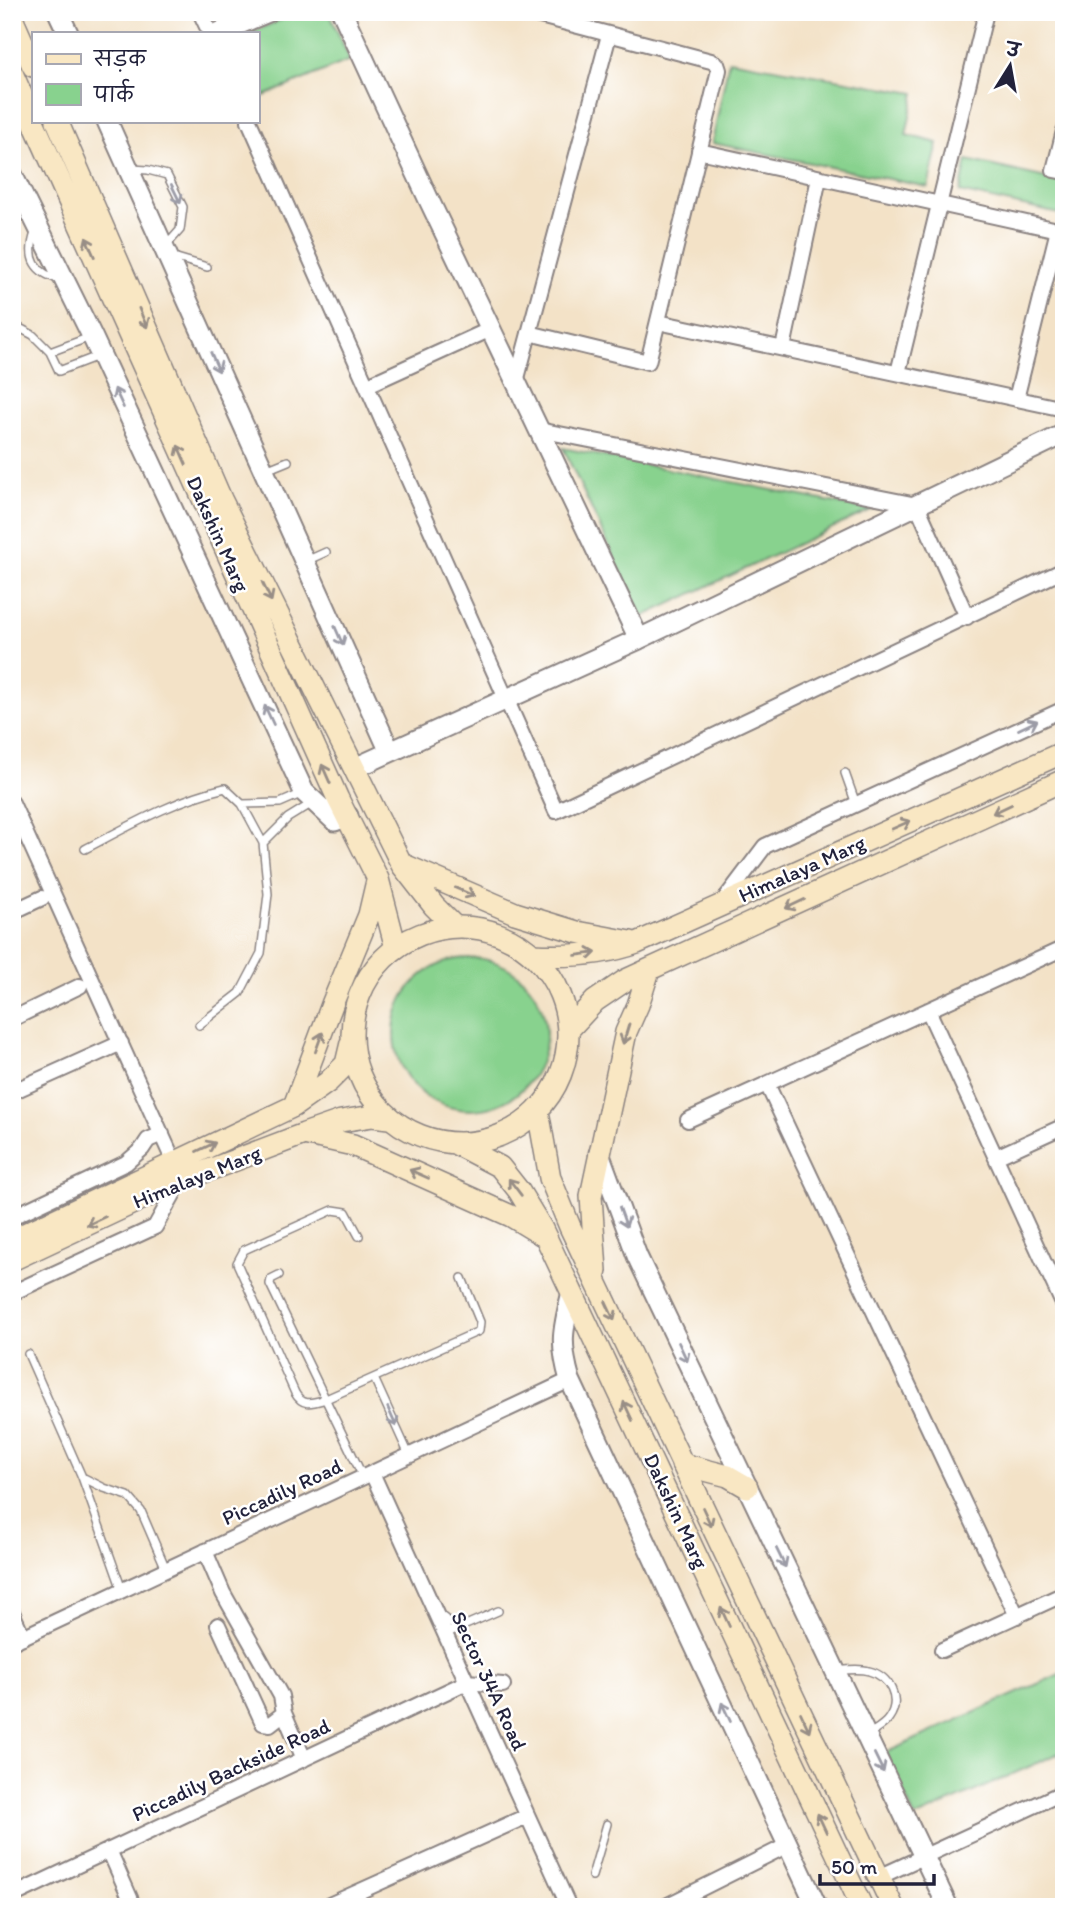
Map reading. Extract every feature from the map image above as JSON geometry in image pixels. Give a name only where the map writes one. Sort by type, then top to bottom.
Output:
[{"type":"main road","points":[[12,18],[32,64]]},
{"type":"main road","name":"Dakshin Marg","points":[[12,74],[32,119]]},
{"type":"main road","name":"Dakshin Marg","points":[[33,122],[321,762],[378,879],[396,948]]},
{"type":"main road","name":"Dakshin Marg","points":[[57,122],[221,499],[402,864],[434,906],[455,927]]},
{"type":"main road","name":"Himalaya Marg","points":[[533,955],[576,956],[618,950],[637,943],[1064,752]]},
{"type":"main road","name":"Himalaya Marg","points":[[569,1029],[595,1001],[626,980],[1064,780]]},
{"type":"main road","points":[[402,864],[514,912],[576,932],[637,943]]},
{"type":"main road","points":[[294,1106],[369,915],[378,879]]},
{"type":"main road","points":[[455,927],[492,933],[510,939],[533,955],[551,976],[564,1001],[569,1029],[567,1059],[556,1087],[538,1111],[514,1130],[486,1141],[456,1144],[432,1140],[389,1118],[370,1096],[357,1069],[352,1040],[354,1014],[362,989],[376,966],[396,948],[414,937],[434,930],[455,927]]},
{"type":"main road","points":[[597,1284],[591,1196],[626,1032],[649,970]]},
{"type":"main road","name":"Himalaya Marg","points":[[12,1260],[294,1106],[328,1082],[346,1063],[352,1040]]},
{"type":"main road","name":"Dakshin Marg","points":[[538,1111],[551,1178],[570,1227],[893,1907]]},
{"type":"main road","name":"Himalaya Marg","points":[[12,1240],[177,1172],[341,1121],[373,1116],[389,1118]]},
{"type":"main road","points":[[304,1134],[354,1145],[511,1216],[545,1238]]},
{"type":"main road","name":"Dakshin Marg","points":[[456,1144],[500,1167],[519,1191],[545,1238],[862,1907]]},
{"type":"main road","points":[[682,1464],[728,1476],[747,1487]]},
{"type":"street","points":[[58,12],[68,32]]},
{"type":"street","points":[[200,12],[210,32]]},
{"type":"street","points":[[220,32],[268,12]]},
{"type":"street","points":[[342,12],[639,639]]},
{"type":"street","points":[[525,12],[717,64],[719,70],[648,362],[529,333]]},
{"type":"street","points":[[898,373],[986,12]]},
{"type":"street","points":[[516,382],[609,35]]},
{"type":"street","points":[[107,122],[390,752]]},
{"type":"street","points":[[249,122],[556,811],[1064,570]]},
{"type":"street","points":[[1064,131],[1054,170],[1064,172]]},
{"type":"street","points":[[699,151],[1058,230],[1016,399]]},
{"type":"street","points":[[12,174],[309,797],[335,821],[348,816]]},
{"type":"street","points":[[783,348],[819,178]]},
{"type":"street","points":[[658,321],[1064,409]]},
{"type":"street","points":[[368,386],[491,329]]},
{"type":"street","points":[[539,430],[917,505]]},
{"type":"street","points":[[355,768],[639,639],[1064,433]]},
{"type":"street","points":[[917,505],[967,617]]},
{"type":"street","points":[[721,904],[765,846],[1064,709]]},
{"type":"street","points":[[12,803],[177,1172],[155,1227],[12,1293]]},
{"type":"street","points":[[12,912],[42,898]]},
{"type":"street","points":[[688,1120],[1064,948]]},
{"type":"street","points":[[12,1019],[80,986]]},
{"type":"street","points":[[929,1010],[1063,1303]]},
{"type":"street","points":[[12,1092],[121,1043]]},
{"type":"street","points":[[767,1084],[1017,1616]]},
{"type":"street","points":[[996,1157],[1064,1126]]},
{"type":"street","points":[[12,1217],[126,1163],[148,1140],[162,1134]]},
{"type":"street","points":[[599,1153],[637,1256],[948,1907]]},
{"type":"street","points":[[572,1292],[561,1335],[570,1380],[817,1907]]},
{"type":"street","name":"Piccadily Road","points":[[18,1640],[570,1380]]},
{"type":"street","name":"Sector 34A Road","points":[[367,1475],[433,1611],[451,1631],[467,1682],[569,1907]]},
{"type":"street","points":[[205,1551],[223,1593],[281,1696],[284,1713],[304,1759]]},
{"type":"street","points":[[943,1650],[1064,1594]]},
{"type":"street","points":[[12,1612],[18,1640]]},
{"type":"street","points":[[218,1625],[263,1723],[270,1724],[284,1713]]},
{"type":"street","points":[[467,1682],[503,1685]]},
{"type":"street","name":"Piccadily Backside Road","points":[[12,1896],[467,1682]]},
{"type":"street","points":[[879,1877],[1064,1792]]},
{"type":"street","points":[[325,1907],[527,1816]]},
{"type":"street","points":[[664,1907],[788,1845]]},
{"type":"street","points":[[109,1850],[134,1907]]},
{"type":"street","points":[[359,1891],[366,1907]]},
{"type":"lane","points":[[128,169],[167,175],[183,207],[180,230],[166,251],[207,267]]},
{"type":"lane","points":[[12,324],[33,335],[50,352],[59,371],[96,346]]},
{"type":"lane","points":[[50,352],[96,346]]},
{"type":"lane","points":[[264,471],[288,461]]},
{"type":"lane","points":[[305,562],[326,552]]},
{"type":"lane","points":[[845,773],[856,804]]},
{"type":"lane","points":[[85,849],[149,816],[209,792],[225,788],[242,804],[263,843],[268,894],[261,953],[240,993],[200,1025]]},
{"type":"lane","points":[[242,804],[281,803],[309,797]]},
{"type":"lane","points":[[263,843],[309,797]]},
{"type":"lane","points":[[359,1236],[346,1212],[333,1210],[244,1250],[237,1263],[299,1401],[307,1404],[326,1399],[479,1331],[480,1322],[462,1278]]},
{"type":"lane","points":[[279,1275],[271,1279],[270,1284],[326,1399],[367,1475]]},
{"type":"lane","points":[[28,1354],[82,1477],[122,1590]]},
{"type":"lane","points":[[374,1378],[409,1455]]},
{"type":"lane","points":[[82,1477],[128,1496],[141,1511],[166,1570]]},
{"type":"lane","points":[[451,1631],[498,1611]]},
{"type":"lane","points":[[835,1671],[865,1670],[877,1674],[885,1679],[892,1691],[895,1706],[888,1720],[866,1736]]},
{"type":"lane","points":[[592,1876],[607,1824]]},
{"type":"green space","points":[[299,12],[329,12],[350,60],[259,98],[259,32],[252,32]]},
{"type":"green space","points":[[729,60],[915,93],[906,135],[938,143],[928,187],[712,143]]},
{"type":"green space","points":[[967,160],[1064,182],[1064,215],[960,192]]},
{"type":"green space","points":[[563,448],[871,510],[642,617]]},
{"type":"green space","points":[[470,958],[499,964],[523,981],[540,1005],[546,1034],[540,1063],[523,1087],[499,1104],[470,1110],[441,1104],[417,1087],[400,1063],[394,1034],[400,1005],[417,981],[441,964]]},
{"type":"green space","points":[[1064,1672],[1064,1751],[915,1818],[885,1753]]}]
